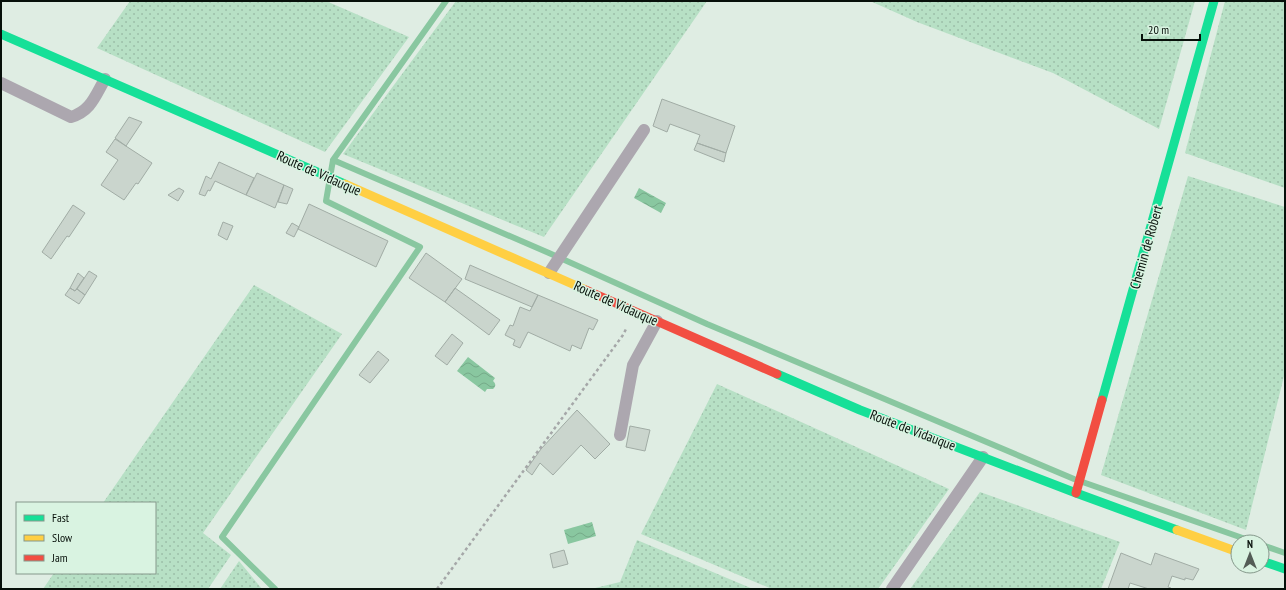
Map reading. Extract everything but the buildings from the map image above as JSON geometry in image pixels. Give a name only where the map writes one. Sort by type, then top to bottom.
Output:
[{"type":"street","name":"Chemin de Robert","points":[[1076,493],[1214,1]]},
{"type":"street","name":"Route de Vidauque","points":[[1,34],[860,410],[1076,493],[1230,549]]},
{"type":"street","points":[[1270,564],[1285,569]]},
{"type":"lane","points":[[1,83],[71,117],[80,114],[89,107],[105,79]]},
{"type":"lane","points":[[549,273],[644,130]]},
{"type":"lane","points":[[620,435],[633,365],[656,321]]},
{"type":"lane","points":[[892,589],[983,457]]},
{"type":"path","points":[[437,589],[623,335],[635,311]]},
{"type":"shaded area","points":[[130,1],[326,1],[409,37],[325,152],[97,48]]},
{"type":"shaded area","points":[[456,1],[707,1],[544,237],[343,154]]},
{"type":"shaded area","points":[[870,1],[1195,1],[1159,129],[1053,73],[917,22]]},
{"type":"shaded area","points":[[1225,1],[1285,1],[1285,188],[1185,153]]},
{"type":"shaded area","points":[[1188,176],[1285,207],[1285,372],[1246,530],[1101,475]]},
{"type":"shaded area","points":[[254,285],[342,334],[203,533],[231,555],[208,589],[43,589],[53,574],[156,574],[156,502],[104,502]]},
{"type":"shaded area","points":[[717,384],[949,489],[878,589],[772,589],[641,534]]},
{"type":"shaded area","points":[[980,492],[1120,542],[1101,589],[910,589]]},
{"type":"shaded area","points":[[637,540],[753,589],[591,589],[620,582]]},
{"type":"shaded area","points":[[239,561],[262,589],[220,589]]},
{"type":"water","points":[[639,188],[666,203],[661,213],[634,198]]},
{"type":"water","points":[[468,357],[495,378],[493,381],[495,386],[493,389],[487,389],[485,392],[457,371]]},
{"type":"water","points":[[592,522],[596,536],[568,544],[564,530]]},
{"type":"waterway","points":[[275,589],[222,537],[420,247],[326,201],[333,160],[446,1]]},
{"type":"waterway","points":[[333,160],[549,253],[707,324],[1074,479],[1231,534]]},
{"type":"waterway","points":[[1270,548],[1285,553]]},
{"type":"traffic: fast","points":[[1102,400],[1214,1]]},
{"type":"traffic: fast","points":[[1,34],[345,184]]},
{"type":"traffic: fast","points":[[777,374],[860,410],[1177,530]]},
{"type":"traffic: fast","points":[[1270,564],[1285,569]]},
{"type":"traffic: slow","points":[[345,184],[586,290]]},
{"type":"traffic: slow","points":[[1177,530],[1230,549]]},
{"type":"traffic: jam","points":[[586,290],[777,374]]},
{"type":"traffic: jam","points":[[1076,493],[1102,400]]}]
